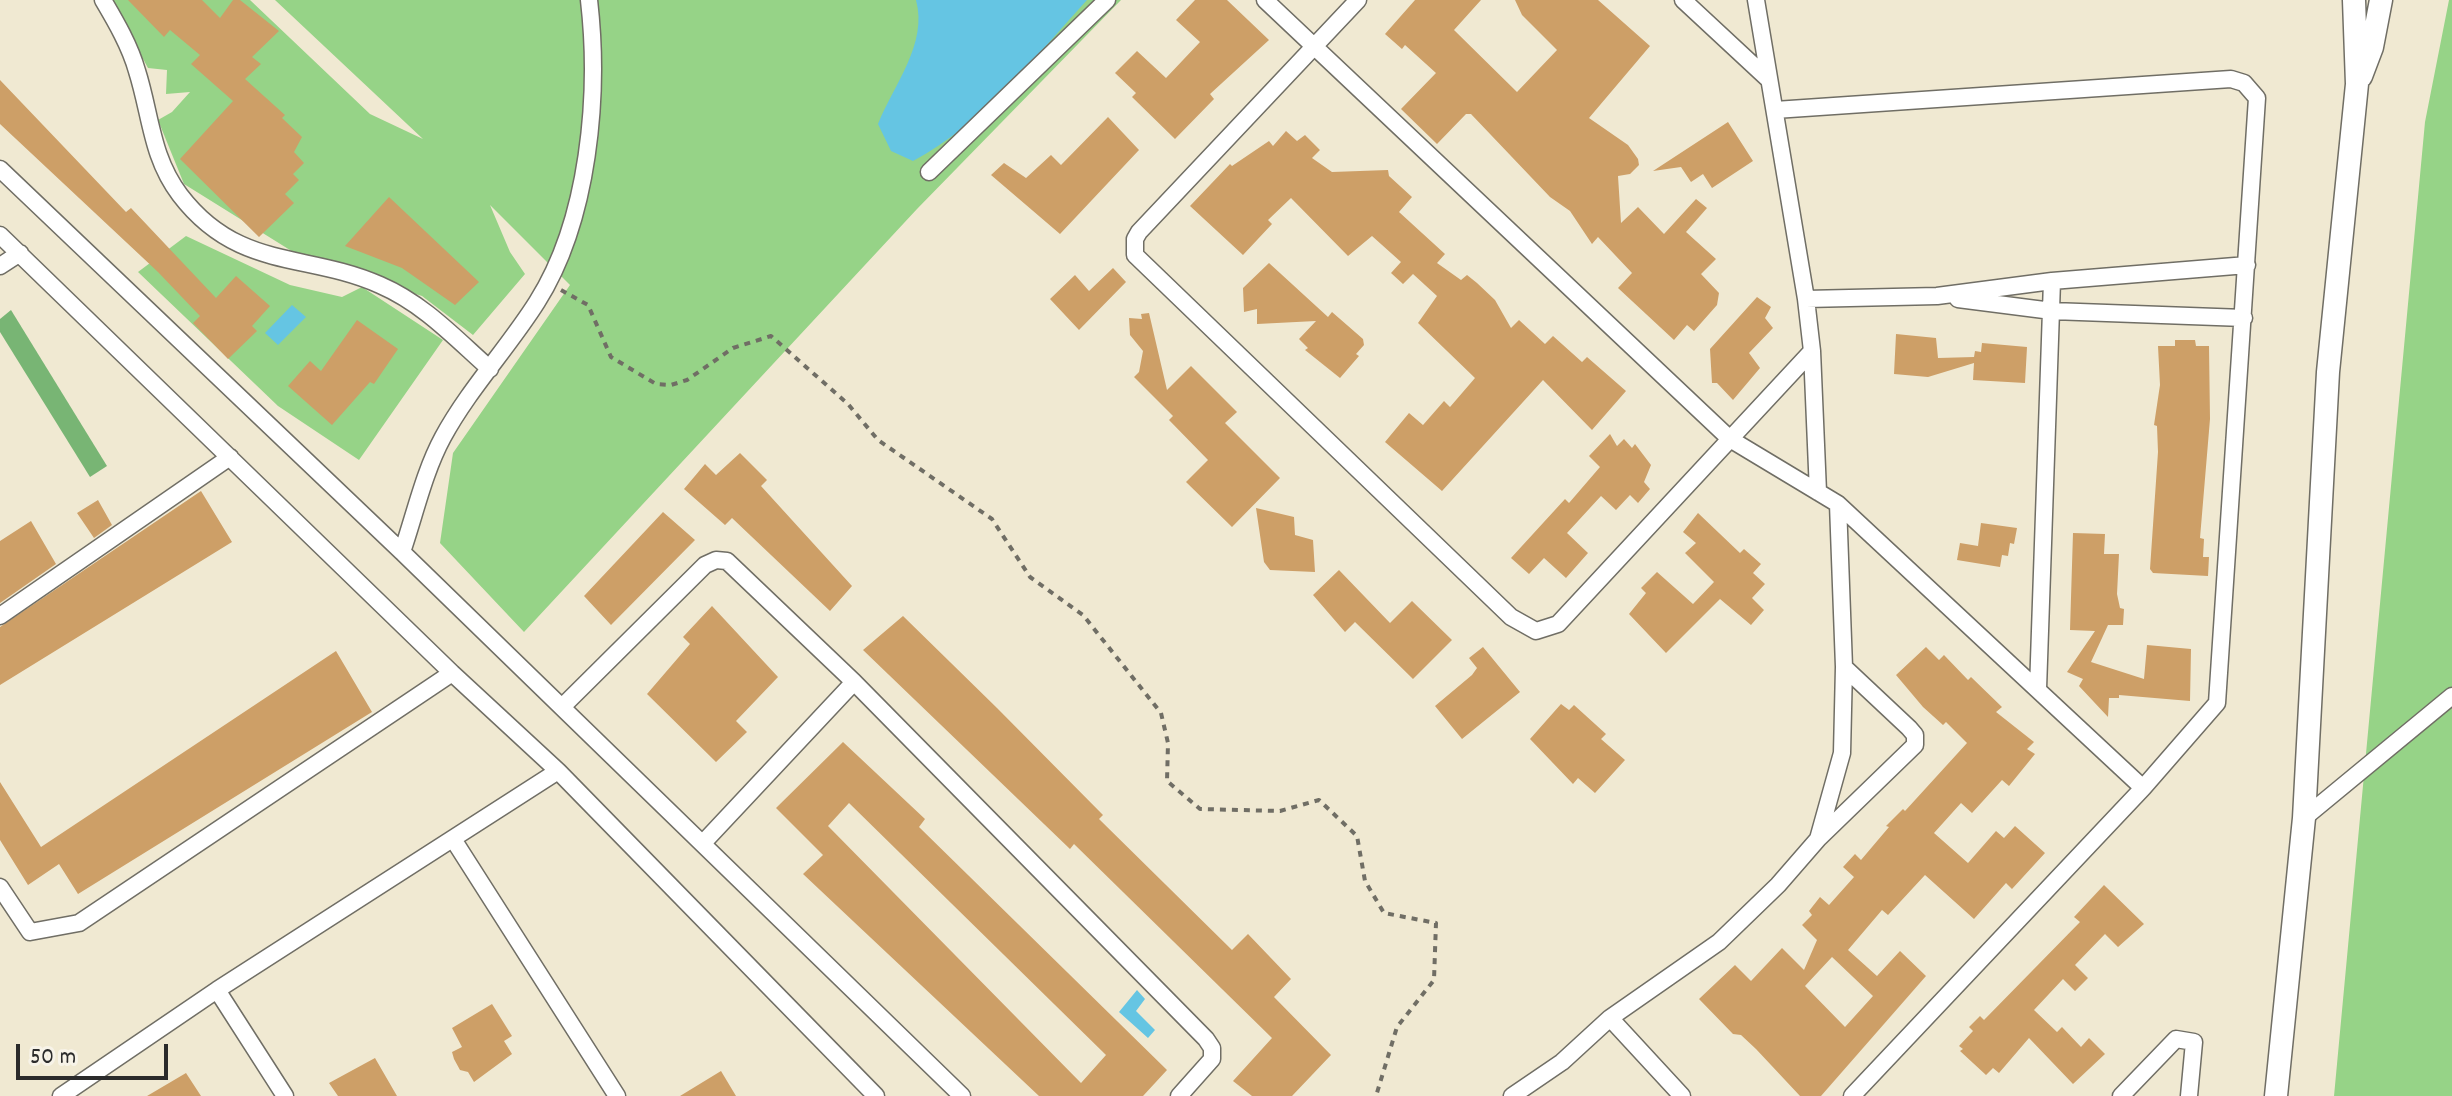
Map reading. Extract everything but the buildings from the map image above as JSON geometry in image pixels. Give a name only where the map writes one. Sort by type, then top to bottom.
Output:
[{"type":"street","points":[[103,0],[137,68],[156,153],[173,185],[198,214],[229,239],[255,252],[366,279],[411,300],[490,369]]},
{"type":"street","points":[[402,552],[444,435],[549,283],[572,221],[592,107],[589,0]]},
{"type":"street","points":[[929,172],[1107,0]]},
{"type":"street","points":[[1265,0],[1730,439],[1838,504],[2143,788]]},
{"type":"street","points":[[1358,0],[1139,232],[1135,239],[1135,255],[1511,617],[1536,631],[1558,624],[1812,351]]},
{"type":"street","points":[[1683,0],[1767,78]]},
{"type":"street","points":[[1756,0],[1806,299],[1812,351],[1818,492]]},
{"type":"street","points":[[2276,1096],[2304,818],[2328,372],[2357,84],[2354,0]]},
{"type":"street","points":[[2357,84],[2372,47],[2381,0]]},
{"type":"street","points":[[1775,110],[2231,79],[2244,83],[2257,98],[2217,703],[2143,788],[1852,1096]]},
{"type":"street","points":[[0,169],[402,552],[962,1096]]},
{"type":"street","points":[[0,235],[452,673],[558,771],[876,1096]]},
{"type":"street","points":[[0,266],[20,253]]},
{"type":"street","points":[[1806,299],[1937,296],[2052,281],[2247,265]]},
{"type":"street","points":[[2038,689],[2052,281]]},
{"type":"street","points":[[1937,296],[2052,311],[2244,318]]},
{"type":"street","points":[[0,616],[230,457]]},
{"type":"street","points":[[1818,839],[1842,753],[1844,667],[1838,504]]},
{"type":"street","points":[[562,707],[705,565],[716,560],[732,564],[854,682],[1206,1039],[1212,1048],[1212,1059],[1179,1096]]},
{"type":"street","points":[[1513,1096],[1562,1062],[1610,1018],[1719,942],[1778,885],[1818,839],[1915,745],[1915,735],[1909,728],[1844,667]]},
{"type":"street","points":[[0,887],[30,932],[79,923],[452,673]]},
{"type":"street","points":[[703,843],[854,682]]},
{"type":"street","points":[[2304,818],[2452,696]]},
{"type":"street","points":[[61,1096],[217,990],[558,771]]},
{"type":"street","points":[[453,839],[617,1096]]},
{"type":"street","points":[[217,990],[285,1096]]},
{"type":"street","points":[[1610,1018],[1682,1096]]},
{"type":"street","points":[[2121,1096],[2176,1039],[2186,1038],[2194,1042],[2189,1096]]},
{"type":"path","points":[[549,283],[588,305],[611,357],[656,384],[671,385],[687,380],[733,348],[771,336],[848,404],[878,440],[992,519],[1030,577],[1083,615],[1161,713],[1168,743],[1167,781],[1200,809],[1280,811],[1319,800],[1357,836],[1365,881],[1384,913],[1436,923],[1434,980],[1397,1027],[1376,1096]]},
{"type":"green space","points":[[111,0],[250,0],[370,114],[423,139],[275,0],[1121,0],[917,209],[524,632],[440,543],[453,453],[570,285],[490,205],[510,252],[525,274],[473,335],[422,296],[306,260],[184,184],[158,120],[172,112],[190,92],[166,94],[167,70],[148,68]]},
{"type":"green space","points":[[2449,0],[2452,0],[2452,1096],[2334,1096],[2425,122]]},
{"type":"green space","points":[[186,236],[290,285],[342,297],[362,287],[443,340],[359,460],[278,406],[138,272]]},
{"type":"green space","points":[[11,310],[107,466],[90,477],[0,332],[0,319]]},
{"type":"water","points":[[916,0],[1087,0],[985,109],[938,146],[913,161],[891,151],[878,124],[913,48],[918,16]]},
{"type":"water","points":[[292,305],[306,317],[278,345],[265,333]]},
{"type":"water","points":[[1137,990],[1145,999],[1136,1011],[1155,1030],[1148,1038],[1119,1012]]}]
